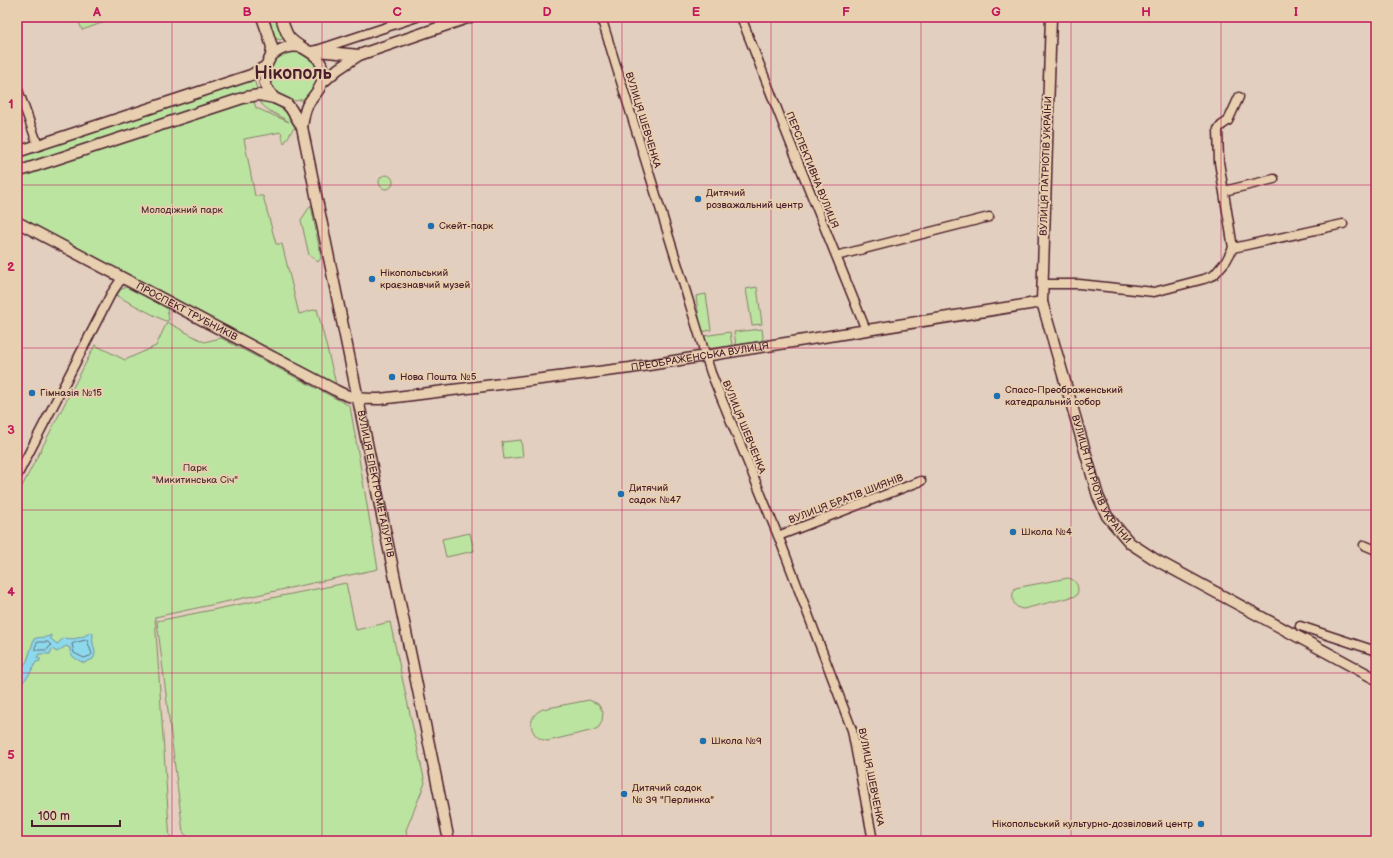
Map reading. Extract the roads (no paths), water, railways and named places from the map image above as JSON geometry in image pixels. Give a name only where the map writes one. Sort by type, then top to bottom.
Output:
[{"type":"main road","points":[[262,17],[270,40],[271,56]]},
{"type":"main road","points":[[281,17],[290,37],[301,47]]},
{"type":"main road","points":[[274,98],[265,83],[264,71],[271,56],[275,52],[285,47],[296,46],[314,51],[359,55],[470,17]]},
{"type":"main road","name":"ВУЛИЦЯ ПАТРІОТІВ УКРАЇНИ","points":[[1051,17],[1042,302],[1098,496],[1107,516],[1130,542],[1156,560],[1376,679]]},
{"type":"main road","points":[[314,51],[323,72],[322,83]]},
{"type":"main road","name":"ВУЛИЦЯ ЕЛЕКТРОМЕТАЛУРГІВ","points":[[302,127],[306,108],[322,83],[338,69],[359,55]]},
{"type":"main road","points":[[17,152],[251,75],[266,66]]},
{"type":"main road","points":[[17,172],[246,97],[260,95],[274,98],[287,104],[301,104],[311,99]]},
{"type":"main road","name":"ВУЛИЦЯ ЕЛЕКТРОМЕТАЛУРГІВ","points":[[287,104],[302,127],[449,841]]},
{"type":"main road","name":"ПРОСПЕКТ ТРУБНИКІВ","points":[[17,222],[339,393],[357,399]]},
{"type":"main road","name":"ПРЕОБРАЖЕНСЬКА ВУЛИЦЯ","points":[[357,399],[380,399],[630,368],[1042,302]]},
{"type":"street","points":[[314,51],[417,17]]},
{"type":"street","name":"ВУЛИЦЯ ШЕВЧЕНКА","points":[[601,17],[706,356],[778,536],[852,730],[873,841]]},
{"type":"street","name":"ПЕРСПЕКТИВНА ВУЛИЦЯ","points":[[741,17],[866,330]]},
{"type":"street","points":[[17,87],[38,145]]},
{"type":"street","points":[[1042,284],[1079,284],[1154,292],[1214,275],[1226,261],[1233,248],[1219,162],[1218,129],[1228,121],[1239,97]]},
{"type":"street","points":[[1224,191],[1274,179]]},
{"type":"street","points":[[836,256],[989,217]]},
{"type":"street","points":[[1233,248],[1343,224]]},
{"type":"street","points":[[17,476],[20,460],[111,294],[122,278]]},
{"type":"street","name":"ВУЛИЦЯ БРАТІВ ШИЯНІВ","points":[[778,536],[921,481]]},
{"type":"street","points":[[1364,545],[1376,550]]},
{"type":"street","points":[[1300,626],[1376,651]]},
{"type":"water","points":[[91,632],[93,633],[95,653],[93,659],[84,663],[72,656],[70,648],[66,646],[57,652],[52,649],[50,654],[39,654],[37,658],[40,658],[40,661],[36,662],[29,675],[18,688],[17,674],[27,661],[34,639],[51,635],[51,639],[57,644],[64,638],[78,638]]},
{"type":"place","name":"Дитячий розважальний центр","points":[[698,199]]},
{"type":"place","name":"Скейт-парк","points":[[431,226]]},
{"type":"place","name":"Нiкопольський краєзнавчий музей","points":[[372,279]]},
{"type":"place","name":"Нова Пошта №5","points":[[392,377]]},
{"type":"place","name":"Гімназія №15","points":[[32,393]]},
{"type":"place","name":"Спасо-Преображенський катедральний собор","points":[[997,396]]},
{"type":"place","name":"Дитячий садок №47","points":[[621,494]]},
{"type":"place","name":"Школа №4","points":[[1013,532]]},
{"type":"place","name":"Школа №9","points":[[703,741]]},
{"type":"place","name":"Дитячий садок № 39 \"Перлинка\"","points":[[624,794]]},
{"type":"place","name":"Нікопольський культурно-дозвіловий центр","points":[[1201,824]]},
{"type":"district","name":"Нікополь","points":[[293,73]]},
{"type":"park label","name":"Молодіжний парк","points":[[182,210]]},
{"type":"park label","name":"Парк \"Микитинська Січ\"","points":[[195,474]]}]
